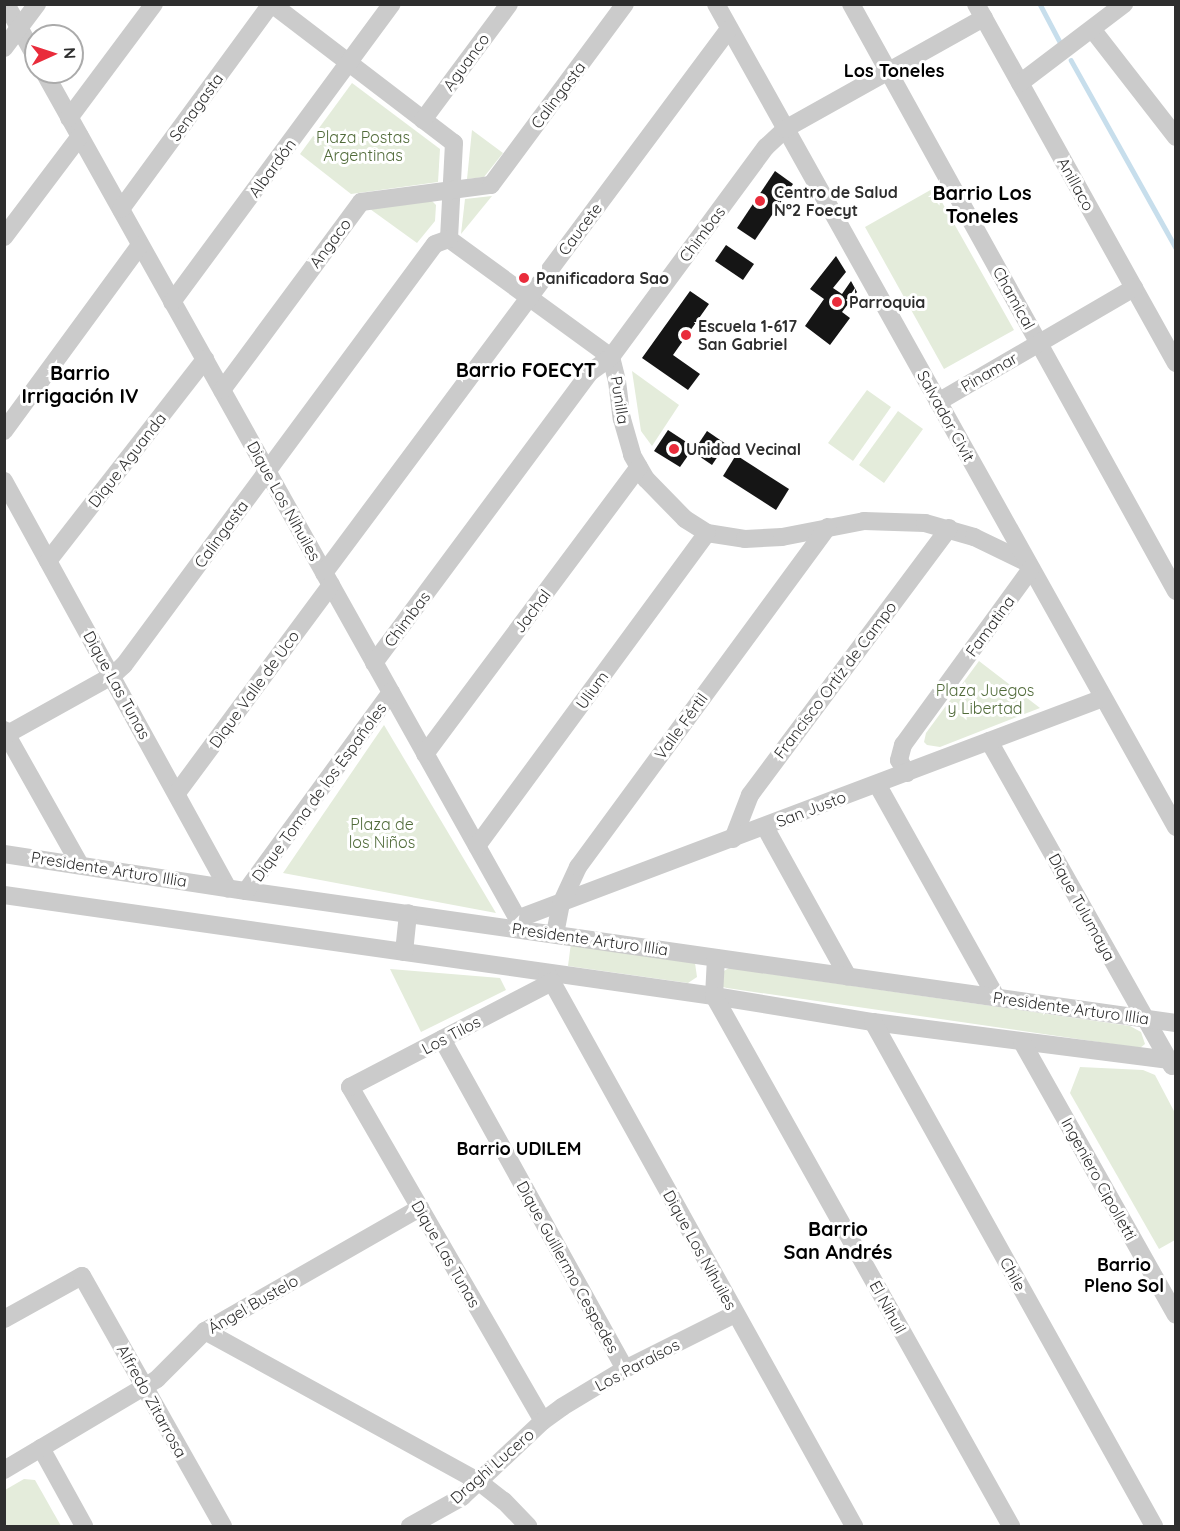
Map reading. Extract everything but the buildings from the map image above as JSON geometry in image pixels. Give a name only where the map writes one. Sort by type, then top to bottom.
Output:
[{"type":"street","points":[[6,4],[24,37]]},
{"type":"street","points":[[4,48],[37,4]]},
{"type":"street","points":[[69,118],[154,4]]},
{"type":"street","points":[[271,4],[454,143],[448,239]]},
{"type":"street","name":"Senagasta","points":[[121,209],[271,4]]},
{"type":"street","name":"Albardón","points":[[172,302],[392,4]]},
{"type":"street","name":"Aguanco","points":[[423,120],[508,4]]},
{"type":"street","name":"Calingasta","points":[[491,185],[625,4]]},
{"type":"street","name":"Salvador Civit","points":[[716,4],[1104,698],[1173,816]]},
{"type":"street","name":"Chamical","points":[[851,4],[1176,591]]},
{"type":"street","points":[[1020,83],[1124,4]]},
{"type":"street","name":"Chimbas","points":[[374,663],[589,373],[611,357],[766,147],[785,129],[889,71],[980,11]]},
{"type":"street","name":"Anillaco","points":[[980,11],[1176,363]]},
{"type":"street","name":"Caucete","points":[[327,579],[528,298],[729,29]]},
{"type":"street","points":[[1092,29],[1175,134]]},
{"type":"street","name":"Dique Los Nihuiles","points":[[51,84],[520,924]]},
{"type":"street","points":[[4,237],[80,136]]},
{"type":"street","name":"Angaco","points":[[222,390],[361,202],[491,185]]},
{"type":"street","name":"Calingasta","points":[[5,733],[112,676],[124,665],[435,244],[448,239]]},
{"type":"street","name":"Punilla","points":[[448,239],[611,357],[627,442],[639,467],[667,503],[706,533],[724,538],[760,538],[864,521],[894,520],[949,528],[1030,566]]},
{"type":"street","points":[[4,431],[140,245]]},
{"type":"street","name":"Pinamar","points":[[938,402],[1134,288]]},
{"type":"street","name":"Dique Aguanda","points":[[48,561],[205,359]]},
{"type":"street","name":"Jachal","points":[[425,754],[639,467]]},
{"type":"street","name":"Dique Las Tunas","points":[[4,481],[177,794],[237,889]]},
{"type":"street","name":"Valle Fértil","points":[[555,934],[561,904],[578,867],[828,527]]},
{"type":"street","name":"Francisco Ortíz de Campo","points":[[733,839],[750,795],[949,528]]},
{"type":"street","name":"Ulium","points":[[477,846],[706,533]]},
{"type":"street","name":"Famatina","points":[[907,773],[899,760],[903,745],[1030,566]]},
{"type":"street","name":"Dique Valle de Uco","points":[[177,794],[327,579]]},
{"type":"street","name":"Dique Toma de los Españoles","points":[[237,889],[391,692]]},
{"type":"street","name":"San Justo","points":[[520,924],[561,904],[1104,698]]},
{"type":"street","points":[[5,733],[80,865]]},
{"type":"street","name":"Dique Tulumaya","points":[[989,741],[1173,1064]]},
{"type":"street","points":[[877,784],[996,997]]},
{"type":"street","points":[[765,827],[849,977]]},
{"type":"street","name":"Presidente Arturo Illia","points":[[4,854],[408,913],[520,924],[555,934],[1176,1023]]},
{"type":"street","points":[[4,895],[404,952],[549,977],[714,996],[873,1022],[1173,1064]]},
{"type":"street","points":[[404,952],[408,913]]},
{"type":"street","points":[[714,996],[716,958]]},
{"type":"street","name":"Dique Los Nihuiles","points":[[549,977],[854,1527]]},
{"type":"street","name":"Los Tilos","points":[[350,1087],[442,1039],[549,977]]},
{"type":"street","name":"El Nihuil","points":[[714,996],[1011,1527]]},
{"type":"street","name":"Chile","points":[[873,1022],[1154,1527]]},
{"type":"street","name":"Dique Guillermo Cespedes","points":[[442,1039],[625,1369]]},
{"type":"street","name":"Ingeniero Cipolletti","points":[[1022,1042],[1176,1315]]},
{"type":"street","name":"Dique Las Tunas","points":[[350,1087],[543,1421]]},
{"type":"street","name":"Ángel Bustelo","points":[[4,1470],[157,1379],[205,1331],[420,1208]]},
{"type":"street","name":"Alfredo Zitarrosa","points":[[6,1314],[82,1276],[223,1527]]},
{"type":"street","name":"Los Paraísos","points":[[543,1421],[625,1369],[735,1314]]},
{"type":"street","points":[[205,1331],[478,1481],[504,1501],[528,1527]]},
{"type":"street","name":"Draghi Lucero","points":[[410,1527],[462,1497],[543,1421]]},
{"type":"street","points":[[41,1448],[84,1527]]},
{"type":"green space","name":"Plaza Postas Argentinas","points":[[352,83],[440,149],[438,182],[351,194],[300,154]]},
{"type":"green space","points":[[472,130],[503,153],[484,177],[467,179]]},
{"type":"green space","points":[[934,188],[1014,330],[944,369],[865,227]]},
{"type":"green space","points":[[492,196],[461,234],[465,199]]},
{"type":"green space","name":"Plaza Postas Argentinas","points":[[432,201],[436,205],[435,221],[417,243],[370,209]]},
{"type":"green space","points":[[632,371],[679,405],[652,446],[641,431]]},
{"type":"green space","points":[[867,390],[891,407],[853,461],[828,443]]},
{"type":"green space","points":[[898,411],[923,429],[884,483],[859,465]]},
{"type":"green space","name":"Plaza Juegos y Libertad","points":[[979,661],[1040,708],[940,747],[927,745],[924,742],[926,733]]},
{"type":"green space","name":"Plaza de los Niños","points":[[384,725],[496,913],[283,873]]},
{"type":"green space","points":[[571,943],[695,963],[697,977],[688,983],[568,966]]},
{"type":"green space","points":[[729,968],[1130,1026],[1141,1032],[1145,1044],[1140,1048],[727,988],[723,987],[722,972]]},
{"type":"green space","points":[[390,969],[500,978],[506,990],[421,1032]]},
{"type":"green space","points":[[1080,1067],[1143,1070],[1155,1075],[1175,1113],[1175,1240],[1159,1249],[1070,1093]]},
{"type":"green space","points":[[24,1479],[35,1480],[61,1526],[5,1526],[5,1490]]},
{"type":"waterway","points":[[1040,4],[1060,42]]},
{"type":"waterway","points":[[1071,60],[1176,248]]},
{"type":"place","name":"Centro de Salud N°2 Foecyt","points":[[760,201]]},
{"type":"place","name":"Panificadora Sao","points":[[524,278]]},
{"type":"place","name":"Parroquia","points":[[837,302]]},
{"type":"place","name":"Escuela 1-617 San Gabriel","points":[[686,335]]},
{"type":"place","name":"Unidad Vecinal","points":[[674,449]]},
{"type":"district","name":"Los Toneles","points":[[894,71]]},
{"type":"district","name":"Barrio Los Toneles","points":[[982,204]]},
{"type":"district","name":"Barrio FOECYT","points":[[526,369]]},
{"type":"district","name":"Barrio Irrigación IV","points":[[80,384]]},
{"type":"district","name":"Barrio UDILEM","points":[[519,1149]]},
{"type":"district","name":"Barrio San Andrés","points":[[838,1240]]},
{"type":"district","name":"Barrio Pleno Sol","points":[[1124,1276]]}]
